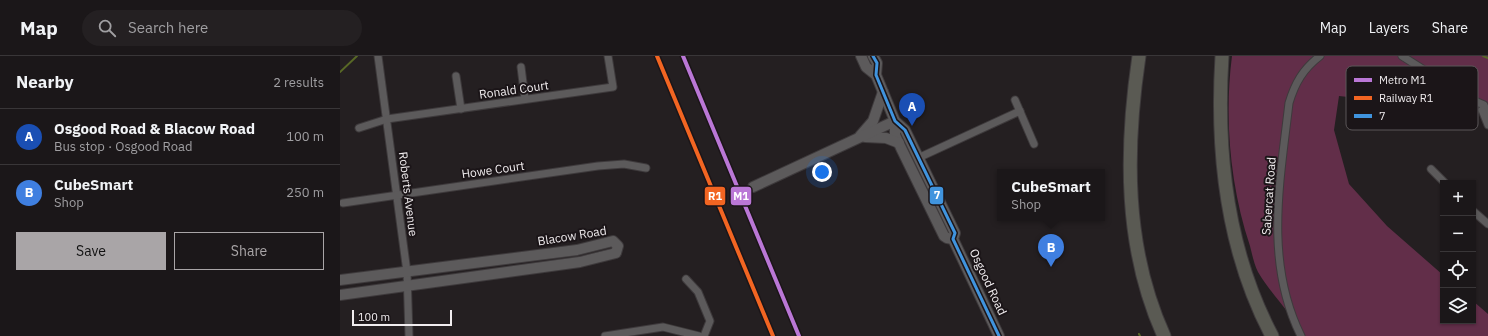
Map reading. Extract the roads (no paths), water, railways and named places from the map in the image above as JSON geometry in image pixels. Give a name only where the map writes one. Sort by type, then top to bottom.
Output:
[{"type":"highway","points":[[1139,56],[1131,126],[1129,172],[1130,197],[1138,252],[1148,292],[1164,336]]},
{"type":"highway","points":[[1222,56],[1220,120],[1226,188],[1242,259],[1253,293],[1272,336]]},
{"type":"street","name":"Roberts Avenue","points":[[378,56],[407,272],[409,336]]},
{"type":"street","name":"Ronald Court","points":[[359,128],[387,119],[613,87],[608,56]]},
{"type":"street","name":"Osgood Road","points":[[861,56],[866,67],[876,75]]},
{"type":"street","name":"Osgood Road","points":[[873,56],[877,63],[876,75],[896,121],[905,130],[955,233],[953,239],[999,336]]},
{"type":"street","name":"Sabercat Road","points":[[1301,336],[1290,309],[1283,286],[1277,235],[1279,191],[1289,103],[1293,89],[1300,76],[1309,65],[1320,56]]},
{"type":"street","points":[[1402,56],[1418,66]]},
{"type":"street","points":[[521,68],[525,99]]},
{"type":"street","points":[[456,76],[460,109]]},
{"type":"street","points":[[859,138],[873,121],[883,92]]},
{"type":"street","points":[[1015,100],[1034,144]]},
{"type":"street","points":[[1478,103],[1482,105],[1488,114]]},
{"type":"street","points":[[1482,105],[1488,125]]},
{"type":"street","points":[[918,158],[1020,111]]},
{"type":"street","points":[[753,187],[896,121]]},
{"type":"street","name":"Osgood Road","points":[[896,121],[895,135],[944,236],[946,238],[953,239]]},
{"type":"street","points":[[859,138],[879,137],[899,143]]},
{"type":"street","name":"Howe Court","points":[[343,203],[598,166],[624,164],[646,168]]},
{"type":"street","points":[[1431,168],[1442,180]]},
{"type":"street","points":[[1476,214],[1488,224]]},
{"type":"street","name":"Blacow Road","points":[[340,280],[577,250],[613,241],[618,246],[616,253],[580,262],[340,295]]},
{"type":"street","points":[[686,279],[698,292],[710,321],[704,336]]},
{"type":"street","points":[[604,336],[663,327],[698,336]]},
{"type":"waterway","points":[[340,72],[357,56]]},
{"type":"waterway","points":[[1483,56],[1488,58]]},
{"type":"railway","points":[[657,56],[773,336]]},
{"type":"metro line","name":"M1","points":[[683,56],[799,336]]},
{"type":"rail line","name":"R1","points":[[657,56],[773,336]]},
{"type":"place","name":"Osgood Road & Blacow Road","points":[[912,126]]},
{"type":"place","name":"CubeSmart","points":[[1051,267]]}]
